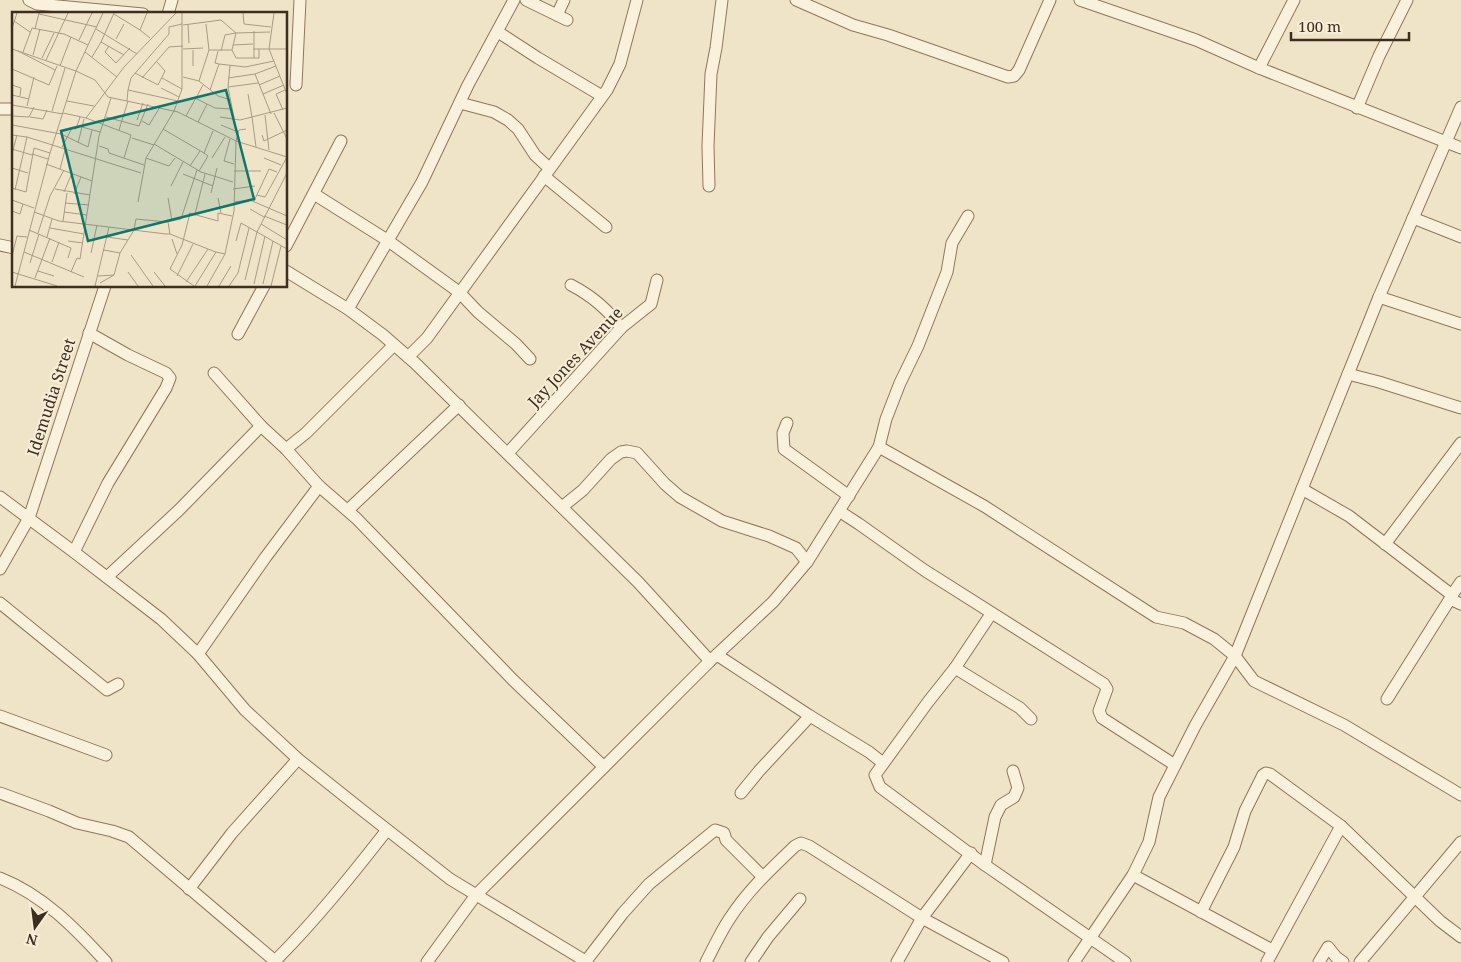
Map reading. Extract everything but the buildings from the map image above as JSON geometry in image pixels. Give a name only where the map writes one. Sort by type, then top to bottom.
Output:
[{"type":"street","points":[[28,0],[44,5],[121,12]]},
{"type":"street","points":[[296,85],[300,0]]},
{"type":"street","points":[[348,309],[422,182],[460,103],[514,0]]},
{"type":"street","points":[[526,0],[562,18],[564,0]]},
{"type":"street","points":[[408,357],[427,338],[602,96],[620,64],[637,0]]},
{"type":"street","points":[[709,186],[708,146],[711,74],[722,0]]},
{"type":"street","points":[[796,0],[853,25],[888,35],[1008,78],[1014,76],[1019,70],[1050,0]]},
{"type":"street","points":[[1080,0],[1196,40],[1357,108],[1461,148]]},
{"type":"street","points":[[1259,68],[1294,0]]},
{"type":"street","points":[[1357,108],[1379,56],[1407,0]]},
{"type":"street","points":[[498,32],[602,96]]},
{"type":"street","points":[[460,103],[494,112],[508,120],[518,129],[546,172],[606,227]]},
{"type":"street","points":[[1074,962],[1133,875],[1149,842],[1159,797],[1194,726],[1235,656],[1379,297],[1461,107]]},
{"type":"street","points":[[288,242],[341,141]]},
{"type":"street","points":[[314,194],[387,240],[459,292],[478,312],[516,344],[530,359]]},
{"type":"street","points":[[426,962],[476,895],[713,658],[773,602],[807,562],[879,447],[886,419],[900,382],[918,346],[947,272],[952,243],[968,216]]},
{"type":"street","points":[[1413,218],[1461,238]]},
{"type":"street","points":[[288,272],[348,309],[408,357],[508,453],[713,658],[869,752],[883,763]]},
{"type":"street","name":"Jay Jones Avenue","points":[[508,453],[621,328],[651,304],[657,280]]},
{"type":"street","points":[[571,285],[600,303],[621,328]]},
{"type":"street","name":"Idemudia Street","points":[[0,569],[29,518],[104,288]]},
{"type":"street","points":[[238,334],[263,288]]},
{"type":"street","points":[[1379,297],[1461,324]]},
{"type":"street","points":[[74,552],[108,483],[166,388],[170,378],[166,373],[128,355],[89,333]]},
{"type":"street","points":[[286,449],[306,433],[394,345]]},
{"type":"street","points":[[214,373],[261,426],[286,449],[319,486],[348,510],[520,687],[604,767]]},
{"type":"street","points":[[1348,374],[1461,408]]},
{"type":"street","points":[[348,510],[459,405]]},
{"type":"street","points":[[787,423],[783,433],[784,449],[849,496]]},
{"type":"street","points":[[107,577],[180,510],[261,426]]},
{"type":"street","points":[[1385,544],[1461,443]]},
{"type":"street","points":[[879,447],[984,506],[1156,617],[1184,622],[1214,639],[1235,656],[1254,681],[1344,725],[1461,795]]},
{"type":"street","points":[[562,507],[583,490],[611,460],[622,452],[632,451],[664,484],[680,497],[722,521],[769,536],[796,548],[807,562]]},
{"type":"street","points":[[198,654],[265,558],[319,486]]},
{"type":"street","points":[[1302,489],[1349,516],[1461,604]]},
{"type":"street","points":[[0,497],[161,619],[198,654],[245,710],[298,759],[387,830],[450,879],[587,962],[623,913],[649,884],[716,830],[724,833],[726,840],[763,877]]},
{"type":"street","points":[[840,512],[991,614],[1104,684],[1107,689],[1099,711],[1102,718],[1175,765]]},
{"type":"street","points":[[1387,699],[1461,582]]},
{"type":"street","points":[[0,603],[107,690],[118,684]]},
{"type":"street","points":[[991,614],[955,668],[883,763],[876,775],[880,787],[985,864],[1125,962]]},
{"type":"street","points":[[955,668],[1020,708],[1031,719]]},
{"type":"street","points":[[0,716],[106,755]]},
{"type":"street","points":[[741,793],[810,716]]},
{"type":"street","points":[[189,889],[232,833],[298,759]]},
{"type":"street","points":[[985,864],[995,818],[1001,805],[1014,797],[1018,788],[1013,771]]},
{"type":"street","points":[[1201,912],[1234,847],[1245,811],[1263,775],[1266,773],[1341,826],[1440,921],[1461,937]]},
{"type":"street","points":[[0,793],[77,823],[129,837],[274,962],[294,943],[324,909],[387,830]]},
{"type":"street","points":[[1266,962],[1341,826]]},
{"type":"street","points":[[1360,962],[1461,842]]},
{"type":"street","points":[[706,962],[729,918],[763,877],[795,846],[801,843],[809,846],[922,918],[1003,962]]},
{"type":"street","points":[[897,962],[922,918],[970,853]]},
{"type":"street","points":[[1133,875],[1272,950]]},
{"type":"street","points":[[0,878],[13,883],[47,905],[81,934],[106,962]]},
{"type":"street","points":[[751,962],[768,937],[800,899]]},
{"type":"street","points":[[1319,962],[1328,947],[1336,958],[1343,962]]}]
